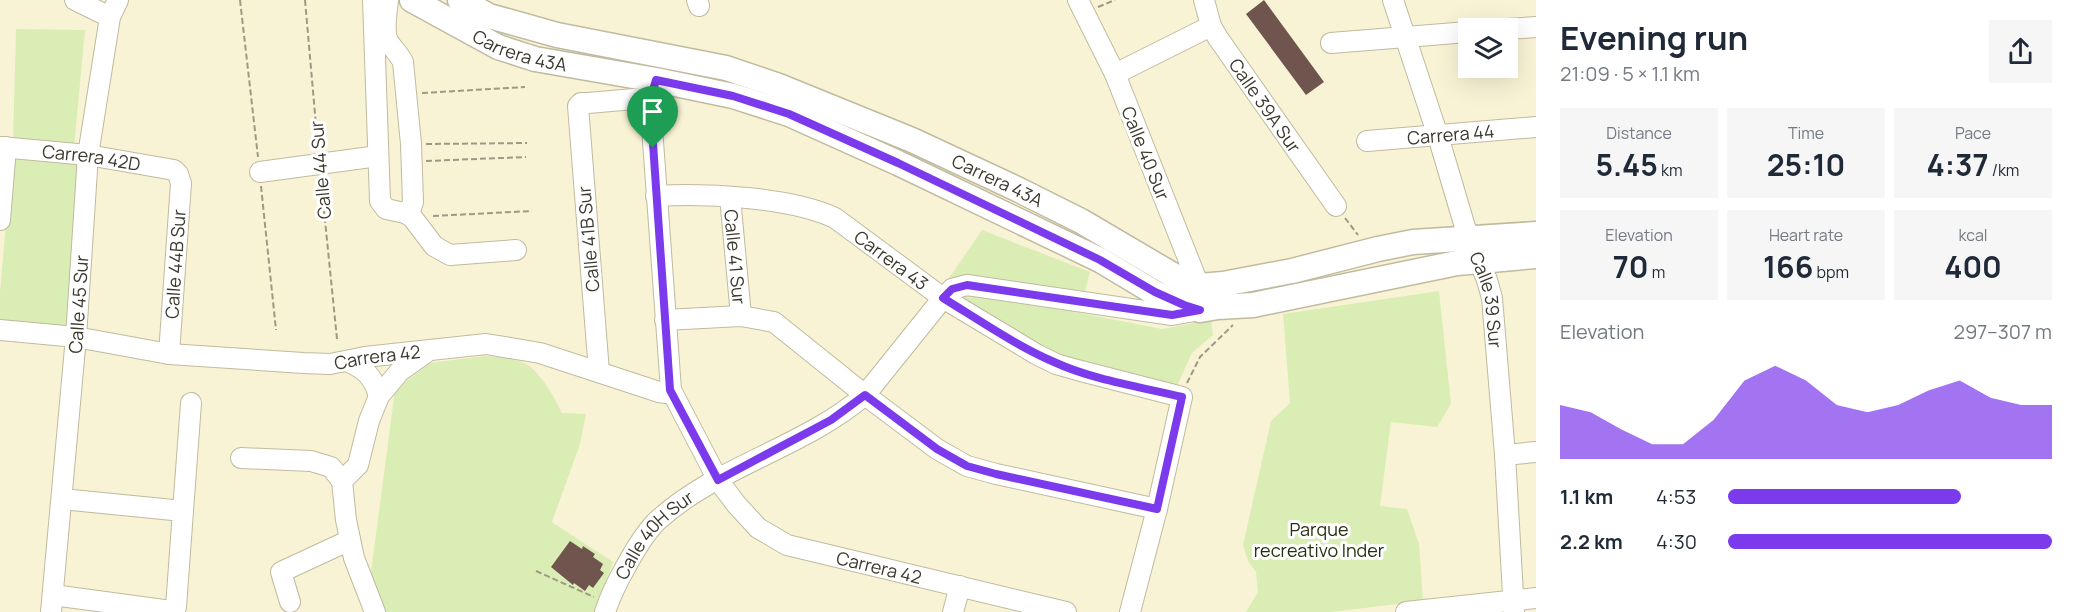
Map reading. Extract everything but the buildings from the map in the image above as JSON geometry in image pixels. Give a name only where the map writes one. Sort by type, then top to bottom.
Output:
[{"type":"main road","name":"Carrera 43A","points":[[412,0],[498,47],[535,59],[653,90],[733,96],[789,114],[898,163],[1100,260],[1155,292],[1200,310],[1253,305],[1457,263],[1536,256]]},
{"type":"main road","name":"Carrera 43A","points":[[460,0],[489,16],[557,35],[726,68],[779,86],[912,140],[1017,189],[1081,221],[1171,274],[1199,286],[1223,284],[1292,271],[1413,242],[1536,234]]},
{"type":"street","points":[[75,0],[114,9]]},
{"type":"street","points":[[373,0],[381,201],[386,209],[409,215],[434,246],[450,255],[516,250]]},
{"type":"street","points":[[388,0],[386,30],[388,41],[397,50],[403,62],[407,93],[413,202],[409,215]]},
{"type":"street","name":"Calle 40 Sur","points":[[1078,0],[1115,74],[1199,286],[1200,310]]},
{"type":"street","name":"Calle 39A Sur","points":[[1204,0],[1211,26],[1336,206]]},
{"type":"street","name":"Calle 39 Sur","points":[[1393,0],[1470,238],[1492,298],[1514,606]]},
{"type":"street","name":"Calle 45 Sur","points":[[52,603],[76,337],[88,155],[114,9]]},
{"type":"street","points":[[1115,74],[1211,26]]},
{"type":"street","points":[[1518,28],[1536,27]]},
{"type":"street","points":[[1331,44],[1458,33]]},
{"type":"street","points":[[653,90],[656,196],[670,390],[718,480]]},
{"type":"street","name":"Carrera 43A","points":[[578,106],[634,99],[653,90]]},
{"type":"street","name":"Calle 41B Sur","points":[[578,106],[599,372]]},
{"type":"street","name":"Carrera 44","points":[[1367,141],[1536,127]]},
{"type":"street","points":[[0,220],[3,147]]},
{"type":"street","name":"Carrera 42D","points":[[3,147],[88,155],[174,170],[178,174]]},
{"type":"street","points":[[260,172],[378,156]]},
{"type":"street","name":"Calle 44B Sur","points":[[169,354],[181,183],[178,174]]},
{"type":"street","name":"Carrera 43","points":[[656,196],[730,197],[816,209],[835,218],[943,298],[1036,354],[1056,364],[1182,397]]},
{"type":"street","name":"Calle 41 Sur","points":[[730,197],[741,315]]},
{"type":"street","name":"Carrera 43A","points":[[943,298],[952,289],[967,285],[1172,315],[1200,310]]},
{"type":"street","name":"Calle 40H Sur","points":[[607,608],[637,547],[656,522],[687,498],[831,420],[865,395],[943,298]]},
{"type":"street","points":[[665,320],[741,315],[774,322],[937,449],[967,466],[1157,509]]},
{"type":"street","name":"Carrera 42","points":[[0,330],[76,337],[169,354],[330,364],[365,357],[486,344],[540,353],[658,392],[666,393],[670,390]]},
{"type":"street","points":[[0,343],[21,332]]},
{"type":"street","points":[[342,481],[358,465],[369,421],[379,396],[400,370],[430,350]]},
{"type":"street","points":[[347,361],[364,369],[372,377],[379,396]]},
{"type":"street","points":[[1130,612],[1157,509],[1182,397]]},
{"type":"street","points":[[52,603],[171,611],[176,607],[191,403]]},
{"type":"street","points":[[1505,455],[1536,452]]},
{"type":"street","points":[[240,458],[312,461],[331,467],[342,481],[354,558],[375,612]]},
{"type":"street","name":"Carrera 42","points":[[718,480],[758,528],[787,545],[1066,612]]},
{"type":"street","points":[[62,499],[183,511]]},
{"type":"street","points":[[290,603],[281,572],[351,540]]},
{"type":"street","points":[[953,612],[960,585]]},
{"type":"street","points":[[1406,612],[1514,606],[1536,598]]},
{"type":"path","name":"Calle 44 Sur","points":[[304,0],[337,339]]},
{"type":"path","points":[[407,93],[525,87]]},
{"type":"path","points":[[411,153],[527,143]]},
{"type":"path","points":[[411,153],[526,157]]},
{"type":"path","points":[[1336,206],[1360,237]]},
{"type":"path","points":[[409,215],[532,211]]},
{"type":"path","points":[[1182,397],[1200,357],[1239,319]]},
{"type":"path","points":[[536,571],[607,608]]},
{"type":"green space","points":[[16,29],[85,30],[74,147],[13,141]]},
{"type":"green space","points":[[12,155],[80,160],[72,330],[0,323],[0,292]]},
{"type":"green space","points":[[982,230],[1090,272],[1085,291],[949,278]]},
{"type":"green space","points":[[963,290],[1162,329],[1211,320],[1213,335],[1192,353],[1177,386],[1065,360],[956,302]]},
{"type":"green space","name":"Parque recreativo Inder","points":[[1439,291],[1451,404],[1437,427],[1391,422],[1380,506],[1407,509],[1419,544],[1423,601],[1331,612],[1246,612],[1258,592],[1256,572],[1248,561],[1243,545],[1271,421],[1290,403],[1283,314]]},
{"type":"green space","points":[[484,356],[511,359],[526,364],[542,380],[562,413],[586,414],[580,444],[552,522],[613,562],[595,612],[383,612],[371,572],[395,390],[430,363]]},
{"type":"route","points":[[656,80],[761,104],[789,114],[898,163],[1100,260],[1155,292],[1200,310],[1172,315],[967,285],[952,289],[943,298],[1056,364],[1182,397],[1157,509],[967,466],[937,449],[865,395],[831,420],[718,480],[670,390],[653,148],[650,100],[656,80]]}]
